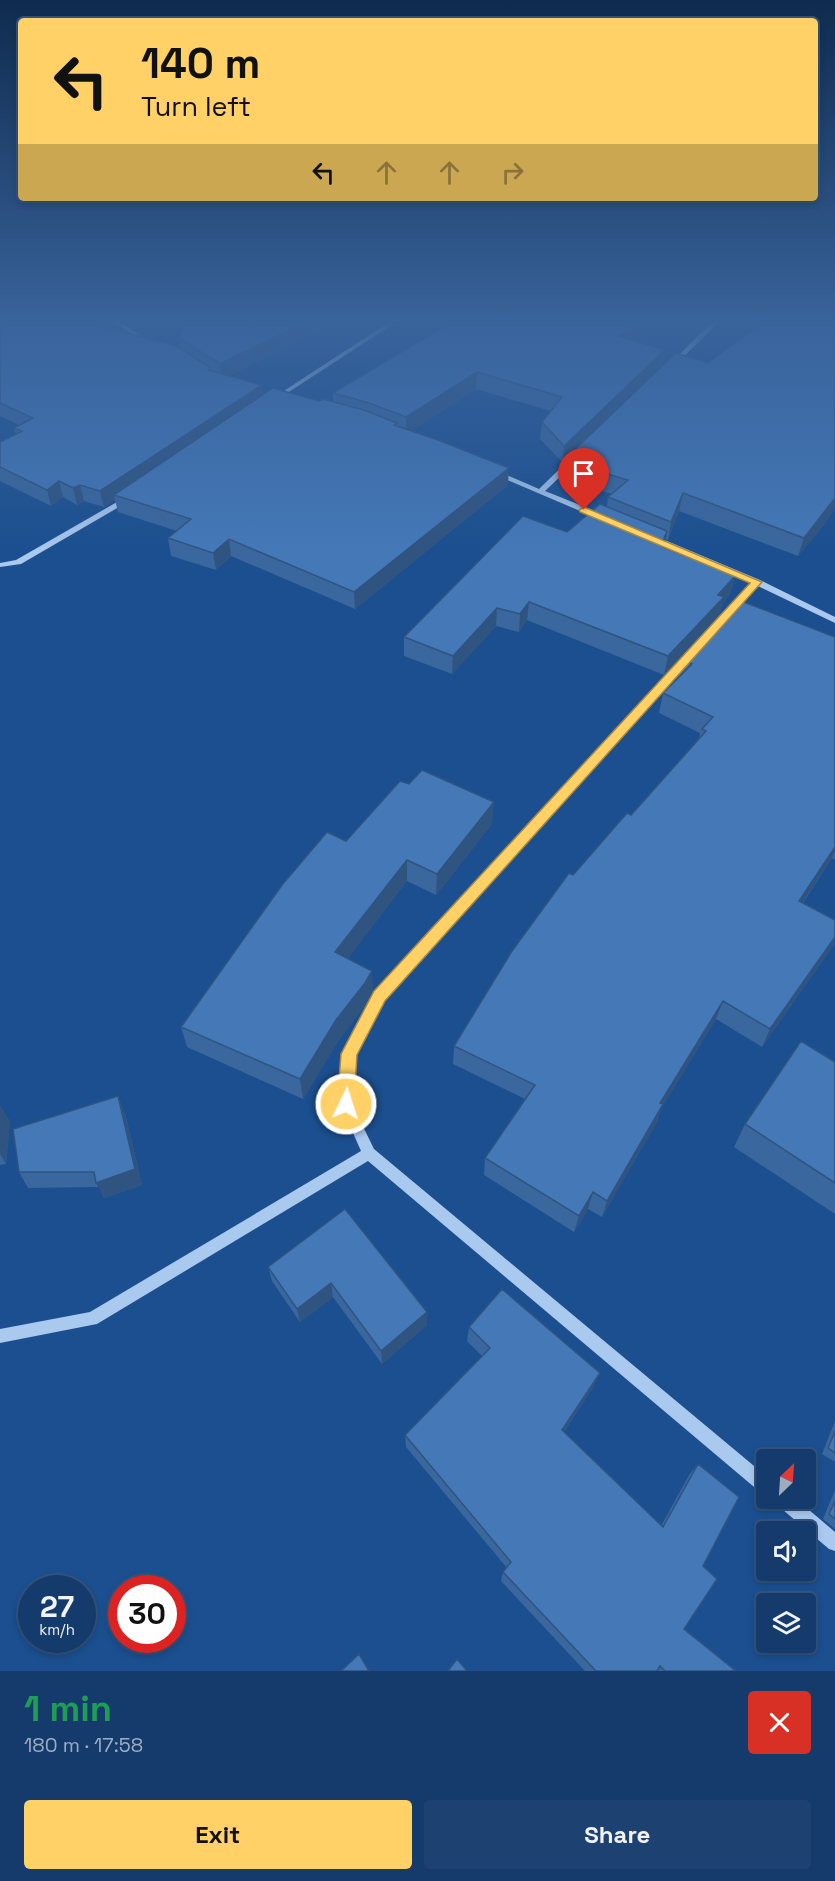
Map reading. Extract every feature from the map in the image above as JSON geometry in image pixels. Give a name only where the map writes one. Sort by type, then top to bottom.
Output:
[{"type":"street","points":[[268,404],[277,397],[288,400]]},
{"type":"street","points":[[540,492],[583,451]]},
{"type":"street","points":[[490,472],[605,519]]},
{"type":"street","points":[[0,566],[18,562],[133,496]]},
{"type":"street","points":[[649,537],[833,616]]},
{"type":"street","points":[[725,617],[757,582]]},
{"type":"street","points":[[701,644],[379,996],[349,1054],[346,1104],[369,1153],[756,1478]]},
{"type":"street","points":[[0,1336],[92,1319],[369,1153]]},
{"type":"street","points":[[795,1509],[835,1543]]},
{"type":"building","points":[[0,397],[244,397],[100,491],[80,485],[73,488],[59,481],[47,490],[0,467],[0,442],[22,431],[14,428],[33,418],[0,403]]},
{"type":"building","points":[[260,397],[305,397],[319,401],[323,399],[364,410],[397,423],[394,425],[509,468],[354,592],[229,539],[213,553],[168,538],[191,519],[114,495]]},
{"type":"building","points":[[347,397],[438,397],[406,417]]},
{"type":"building","points":[[562,397],[616,397],[564,446],[542,422]]},
{"type":"building","points":[[630,397],[835,397],[835,498],[804,538],[683,493],[671,522],[608,497],[628,480],[584,467],[571,453]]},
{"type":"building","points":[[600,504],[667,531],[661,546],[735,576],[718,595],[724,597],[668,656],[529,602],[520,614],[497,608],[453,656],[404,637],[523,516],[567,532]]},
{"type":"building","points":[[736,599],[835,637],[835,847],[799,901],[835,920],[835,937],[770,1029],[723,1001],[660,1103],[663,1104],[607,1201],[593,1192],[579,1216],[485,1158],[535,1085],[454,1046],[512,951],[569,873],[573,875],[627,813],[631,815],[706,731],[702,729],[713,717],[663,693],[692,664],[681,659]]},
{"type":"building","points":[[422,770],[494,802],[437,874],[407,860],[335,952],[372,971],[336,1020],[300,1079],[181,1027],[282,885],[327,832],[346,841],[400,781],[409,784]]},
{"type":"building","points":[[801,1041],[835,1062],[835,1183],[745,1124]]},
{"type":"building","points":[[118,1096],[135,1169],[96,1183],[94,1172],[19,1172],[13,1129]]},
{"type":"building","points":[[345,1209],[427,1312],[381,1351],[331,1283],[297,1309],[268,1267]]},
{"type":"building","points":[[502,1289],[600,1373],[562,1430],[663,1527],[698,1464],[739,1497],[703,1566],[717,1579],[684,1629],[736,1671],[665,1671],[660,1666],[657,1671],[596,1671],[503,1572],[511,1562],[405,1435],[490,1348],[469,1327]]},
{"type":"building","points":[[835,1431],[835,1453],[828,1448]]},
{"type":"building","points":[[835,1501],[835,1519],[829,1514]]},
{"type":"building","points":[[359,1654],[369,1671],[341,1671]]},
{"type":"building","points":[[457,1659],[467,1671],[448,1671]]},
{"type":"route","points":[[346,1104],[349,1054],[379,996],[757,582],[584,510]]}]
